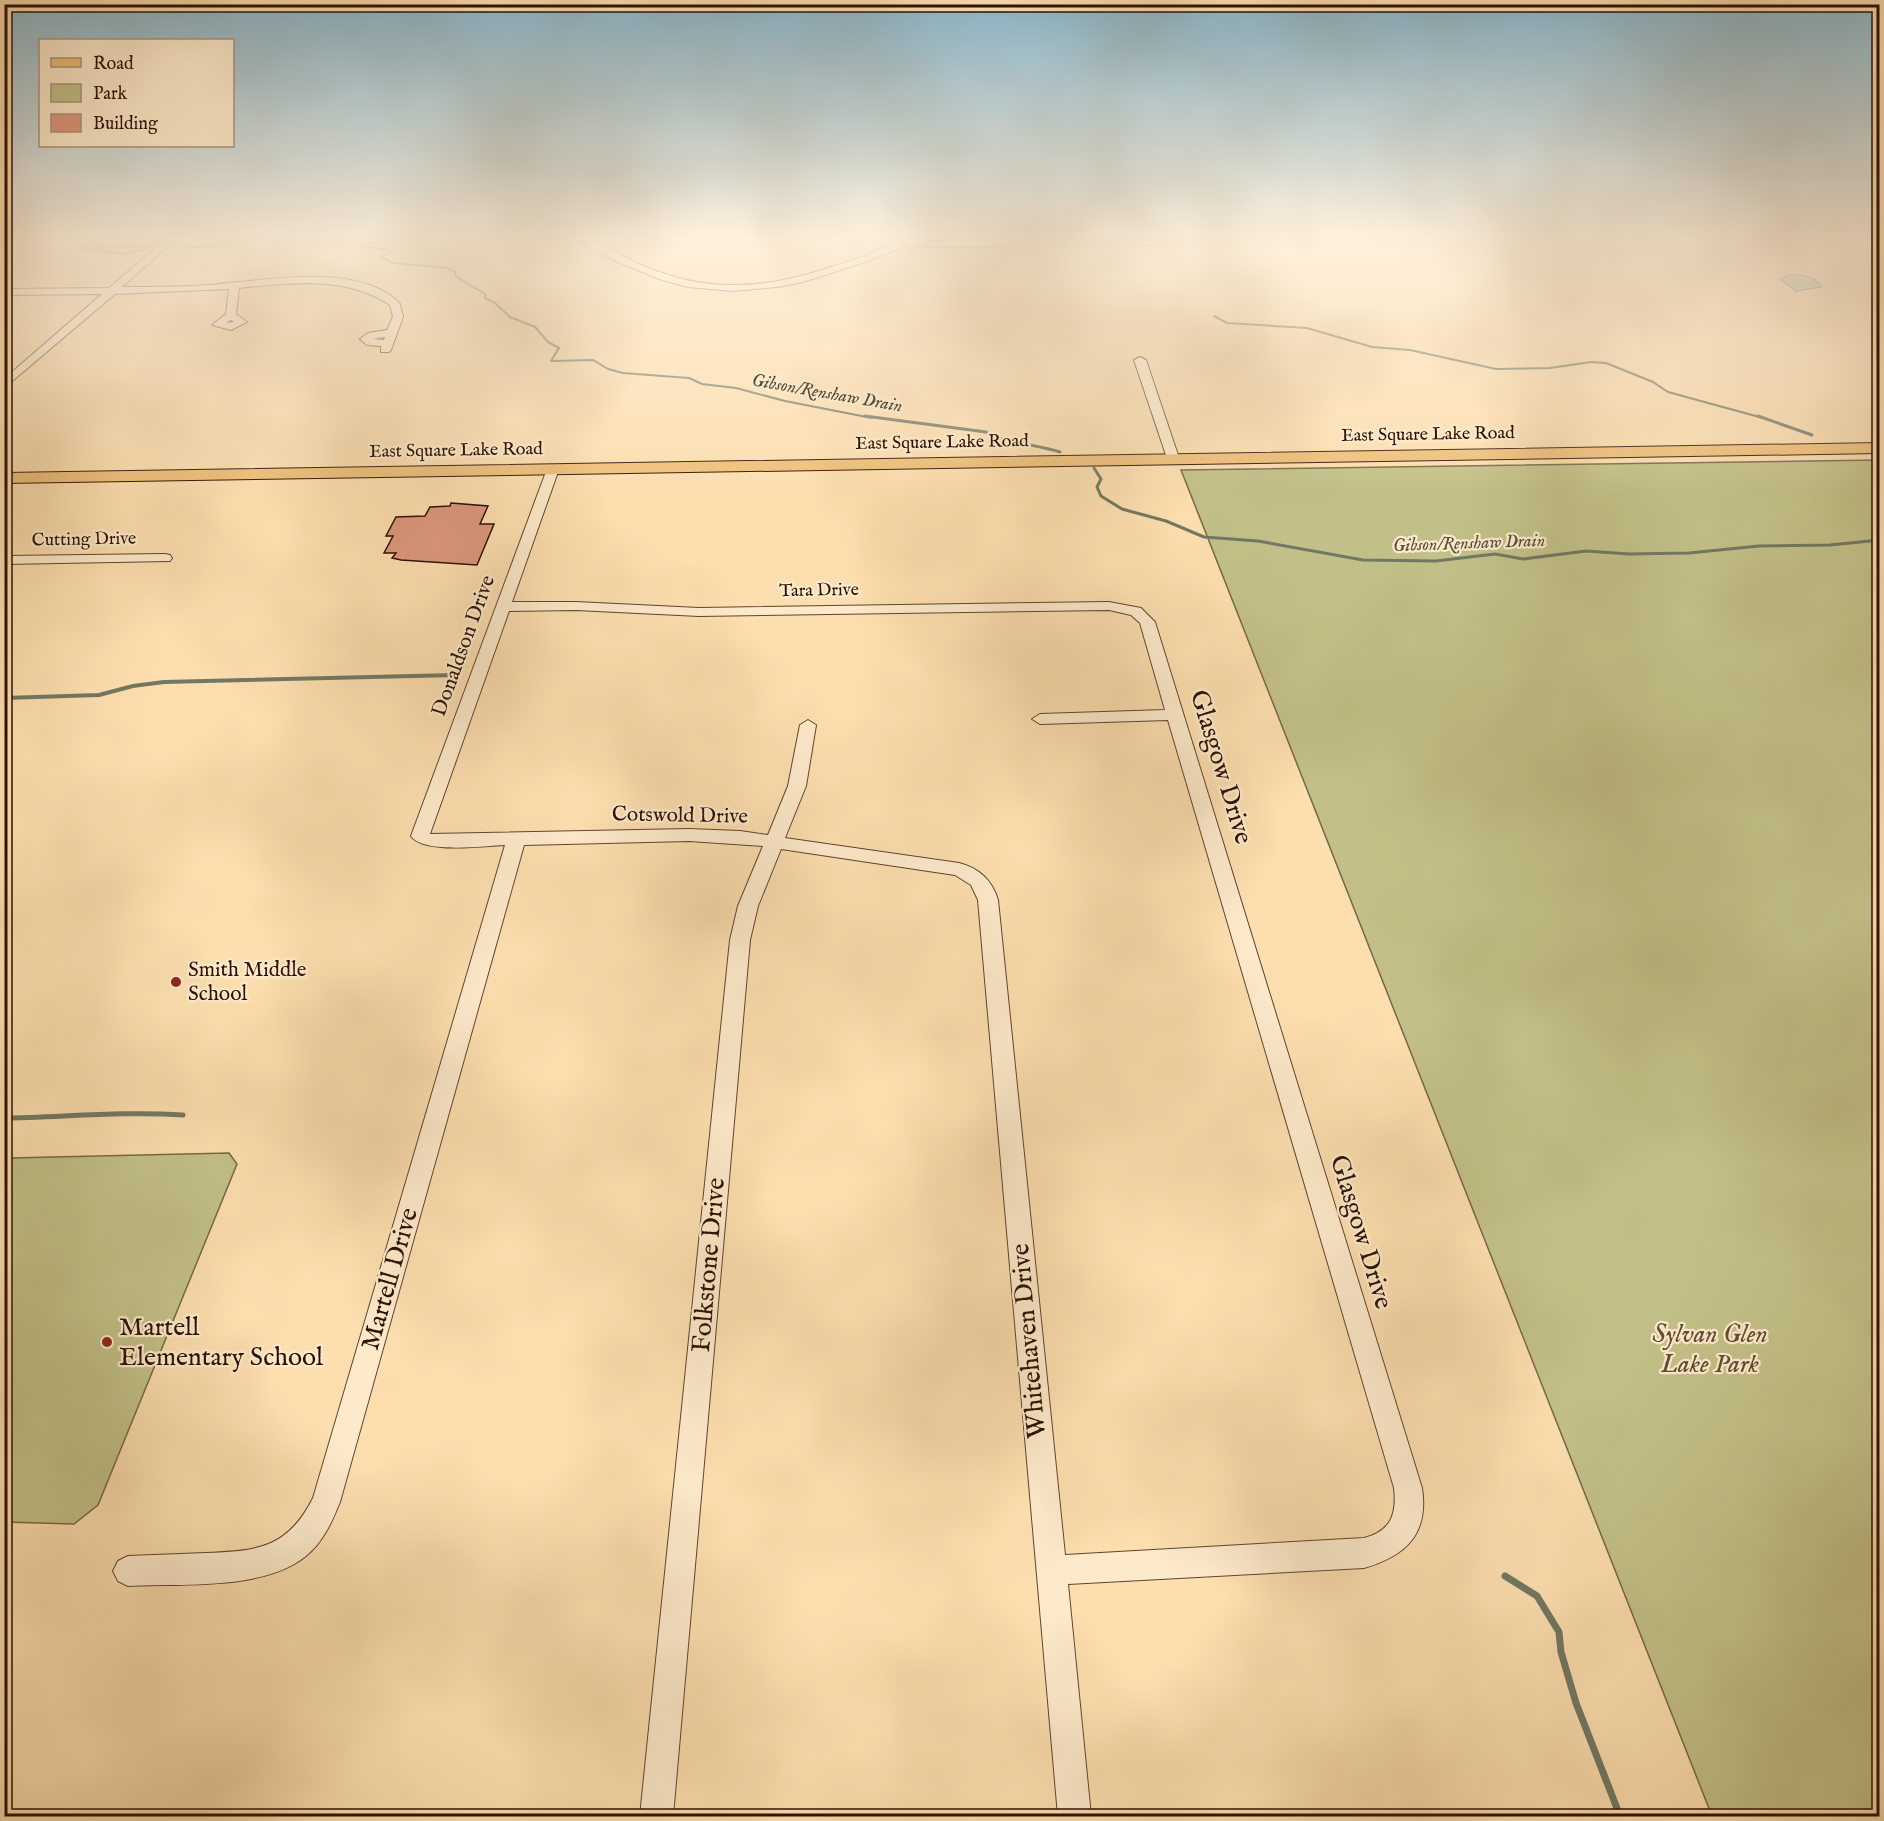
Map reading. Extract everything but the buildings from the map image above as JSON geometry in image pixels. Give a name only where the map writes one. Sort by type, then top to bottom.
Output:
[{"type":"main road","name":"East Square Lake Road","points":[[4,478],[1880,448]]},
{"type":"street","points":[[4,385],[74,324]]},
{"type":"street","points":[[388,342],[395,324]]},
{"type":"street","points":[[1140,360],[1173,458]]},
{"type":"street","name":"Donaldson Drive","points":[[424,839],[420,836],[422,827],[553,469]]},
{"type":"street","name":"Cutting Drive","points":[[4,560],[165,558]]},
{"type":"street","name":"Tara Drive","points":[[502,607],[576,606],[699,612],[1109,606],[1136,611]]},
{"type":"street","name":"Glasgow Drive","points":[[1052,1570],[1364,1553],[1384,1547],[1401,1534],[1408,1522],[1410,1509],[1408,1488],[1148,622],[1136,611]]},
{"type":"street","points":[[1040,719],[1175,715]]},
{"type":"street","name":"Folkstone Drive","points":[[657,1816],[740,940],[748,906],[797,786],[808,725]]},
{"type":"street","name":"Cotswold Drive","points":[[424,839],[444,841],[740,837],[945,867],[969,873]]},
{"type":"street","name":"Martell Drive","points":[[128,1571],[247,1566],[264,1562],[296,1546],[311,1531],[319,1518],[326,1502],[516,839]]},
{"type":"street","name":"Whitehaven Drive","points":[[969,873],[982,884],[988,900],[1075,1816]]},
{"type":"green space","name":"Sylvan Glen Lake Park","points":[[1879,460],[1879,1816],[1712,1816],[1181,470]]},
{"type":"green space","name":"Martell Elementary School","points":[[229,1153],[237,1164],[98,1505],[74,1524],[5,1522],[4,1167],[10,1158]]},
{"type":"waterway","name":"Gibson/Renshaw Drain","points":[[527,324],[535,327],[548,342],[559,348],[551,361],[593,360],[608,369],[623,373],[689,378],[702,384],[736,388],[785,401],[872,418]]},
{"type":"waterway","points":[[1243,324],[1307,328],[1372,347],[1410,350],[1496,369],[1550,368],[1591,362],[1606,363],[1653,382],[1668,392],[1763,418]]},
{"type":"waterway","name":"Gibson/Renshaw Drain","points":[[865,416],[986,432],[1003,439],[1060,452]]},
{"type":"waterway","points":[[1758,416],[1812,435]]},
{"type":"waterway","name":"Gibson/Renshaw Drain","points":[[1094,468],[1101,479],[1097,487],[1101,496],[1122,509],[1166,521],[1204,537],[1258,541],[1363,560],[1436,561],[1495,554],[1523,559],[1586,551],[1629,554],[1689,553],[1759,546],[1830,545],[1880,540]]},
{"type":"waterway","points":[[4,698],[99,695],[133,686],[164,682],[456,675]]},
{"type":"waterway","points":[[4,1118],[116,1114],[183,1115]]},
{"type":"waterway","points":[[1505,1576],[1537,1596],[1559,1632],[1561,1652],[1576,1703],[1620,1816]]},
{"type":"place","name":"Smith Middle School","points":[[176,982]]},
{"type":"place","name":"Martell Elementary School","points":[[107,1342]]}]
